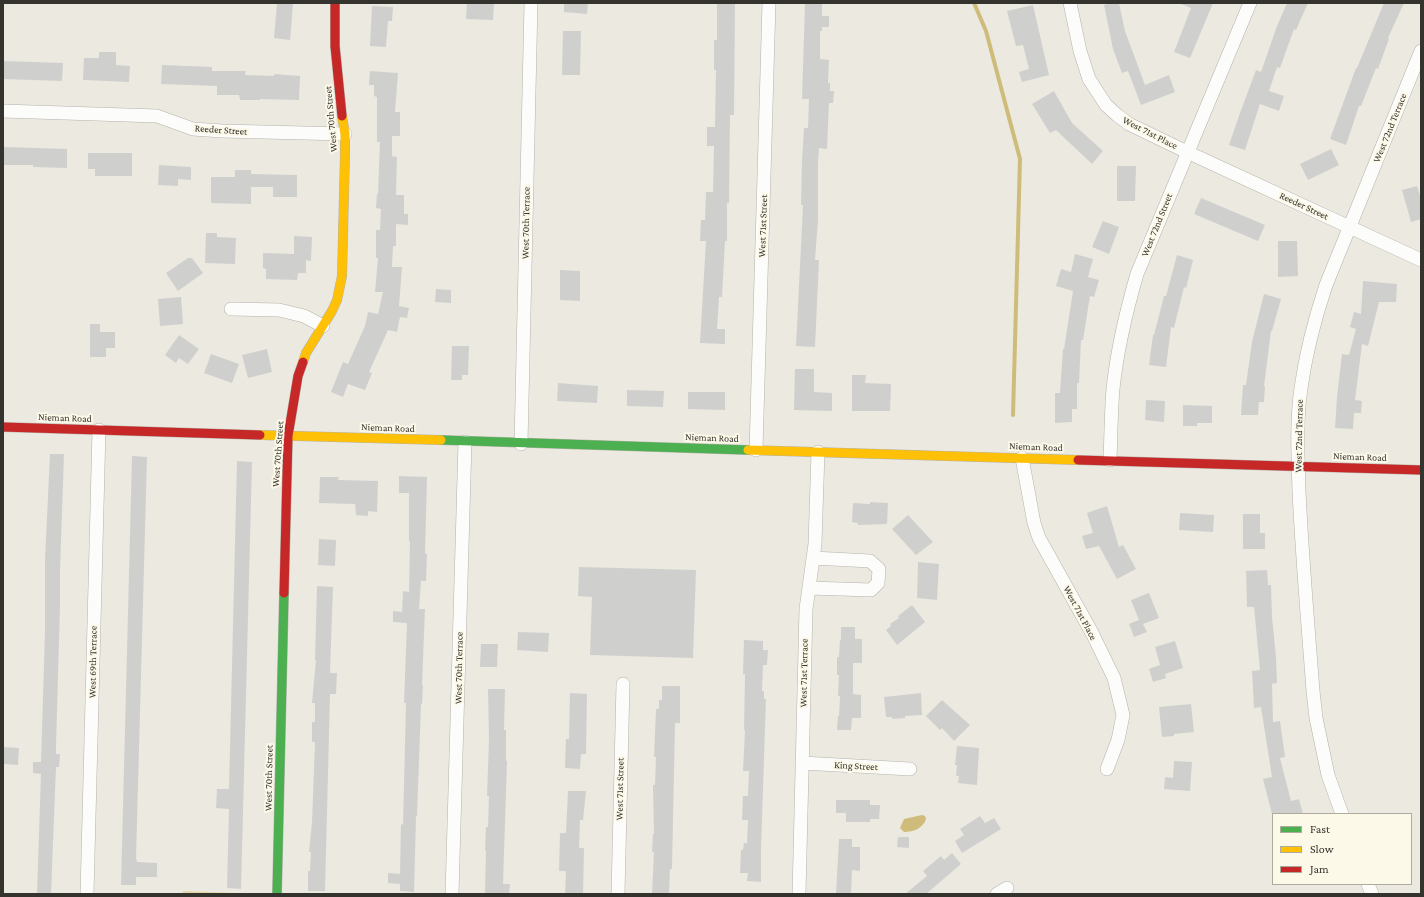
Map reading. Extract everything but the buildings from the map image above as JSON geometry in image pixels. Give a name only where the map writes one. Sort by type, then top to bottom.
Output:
[{"type":"main road","name":"West 70th Street","points":[[277,894],[288,436],[298,376],[306,353],[337,300],[342,276],[345,134],[339,94],[335,46],[335,3]]},
{"type":"main road","name":"Nieman Road","points":[[3,427],[520,444],[1421,470]]},
{"type":"street","name":"West 70th Terrace","points":[[520,444],[530,3]]},
{"type":"street","name":"West 71st Street","points":[[756,450],[769,3]]},
{"type":"street","name":"West 71st Place","points":[[1070,3],[1083,65],[1089,80],[1106,105],[1117,116],[1129,124],[1187,152]]},
{"type":"street","name":"West 72nd Street","points":[[1110,460],[1113,389],[1118,350],[1137,274],[1250,3]]},
{"type":"street","name":"West 72nd Terrace","points":[[1342,813],[1328,775],[1316,718],[1298,466],[1297,434],[1300,389],[1305,359],[1322,297],[1349,226],[1421,51]]},
{"type":"street","name":"Reeder Street","points":[[3,111],[157,116],[193,129],[345,134]]},
{"type":"street","name":"Reeder Street","points":[[1187,152],[1421,260]]},
{"type":"street","points":[[231,309],[279,310],[304,316],[323,326]]},
{"type":"street","name":"West 69th Terrace","points":[[87,894],[99,430]]},
{"type":"street","name":"West 70th Terrace","points":[[452,894],[464,442]]},
{"type":"street","name":"West 71st Terrace","points":[[799,894],[806,610],[815,544],[818,452]]},
{"type":"street","name":"West 71st Place","points":[[1022,458],[1034,523],[1039,538],[1092,633],[1114,678],[1122,715],[1118,740],[1107,769]]},
{"type":"street","points":[[809,588],[871,590],[878,583],[879,569],[870,561],[813,558]]},
{"type":"street","name":"West 71st Street","points":[[618,894],[623,684]]},
{"type":"street","name":"King Street","points":[[802,763],[910,769]]},
{"type":"shaded area","points":[[922,815],[925,816],[926,819],[923,825],[918,829],[904,832],[900,828],[904,819]]},
{"type":"shaded area","points":[[183,891],[263,894],[183,894]]},
{"type":"waterway","points":[[974,3],[986,31],[1020,159],[1013,415]]},
{"type":"traffic: fast","points":[[441,440],[748,450]]},
{"type":"traffic: fast","points":[[277,894],[284,593]]},
{"type":"traffic: slow","points":[[303,362],[306,353],[332,311],[337,300],[342,276],[345,154],[345,134],[342,116]]},
{"type":"traffic: slow","points":[[260,435],[441,440]]},
{"type":"traffic: slow","points":[[748,450],[1078,460]]},
{"type":"traffic: jam","points":[[335,3],[335,46],[342,116]]},
{"type":"traffic: jam","points":[[284,593],[288,436],[298,376],[303,362]]},
{"type":"traffic: jam","points":[[3,427],[260,435]]},
{"type":"traffic: jam","points":[[1078,460],[1421,470]]}]
